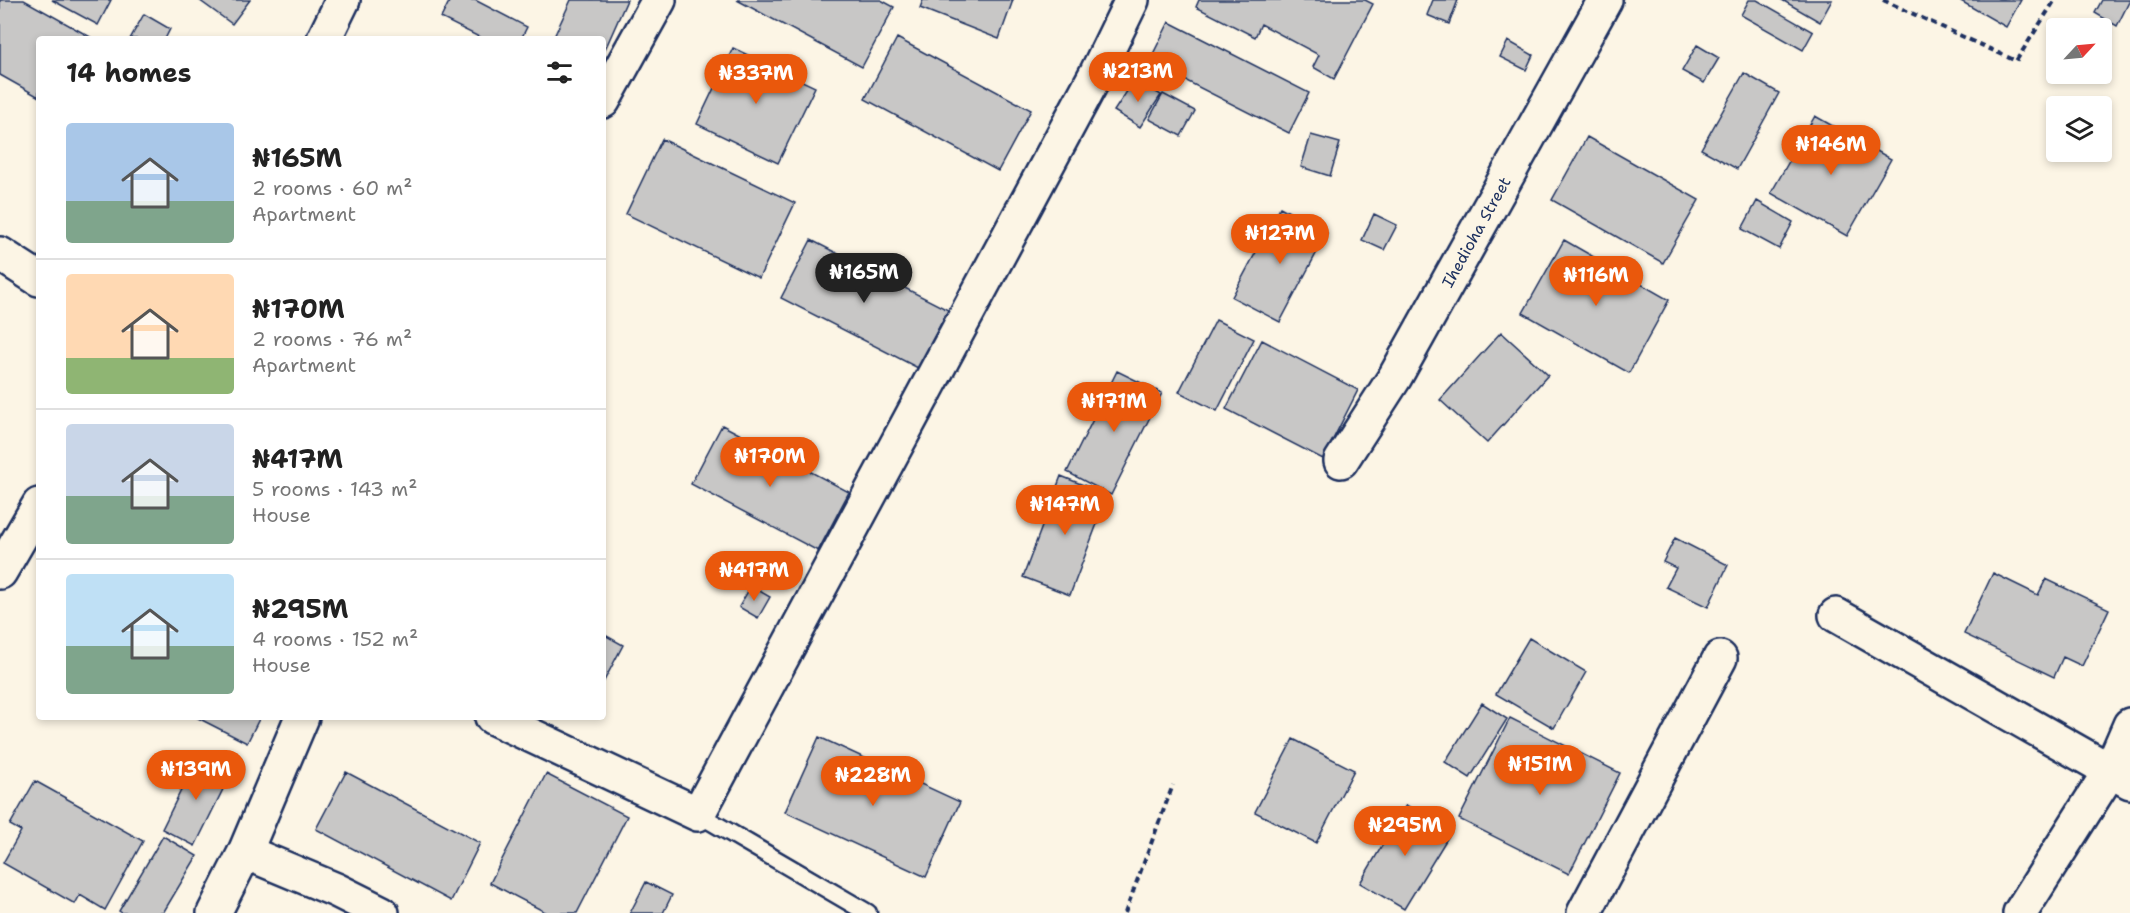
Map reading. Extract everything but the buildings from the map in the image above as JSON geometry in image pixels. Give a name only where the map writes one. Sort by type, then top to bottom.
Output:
[{"type":"street","points":[[325,36],[343,0]]},
{"type":"street","points":[[606,96],[659,0]]},
{"type":"street","points":[[498,720],[698,814],[1097,72],[1132,0]]},
{"type":"street","name":"Ihedioha Street","points":[[1341,461],[1395,377],[1605,0]]},
{"type":"street","points":[[0,254],[36,277]]},
{"type":"street","points":[[0,572],[36,510]]},
{"type":"street","points":[[1836,615],[2120,777]]},
{"type":"street","points":[[1584,913],[1720,657]]},
{"type":"street","points":[[214,913],[245,852],[301,720]]},
{"type":"street","points":[[2020,913],[2120,777],[2130,725]]},
{"type":"street","points":[[245,852],[336,890],[382,913]]},
{"type":"lane","points":[[698,814],[868,913]]},
{"type":"path","points":[[1883,0],[2016,61],[2055,0]]},
{"type":"path","points":[[1125,913],[1173,785]]}]
